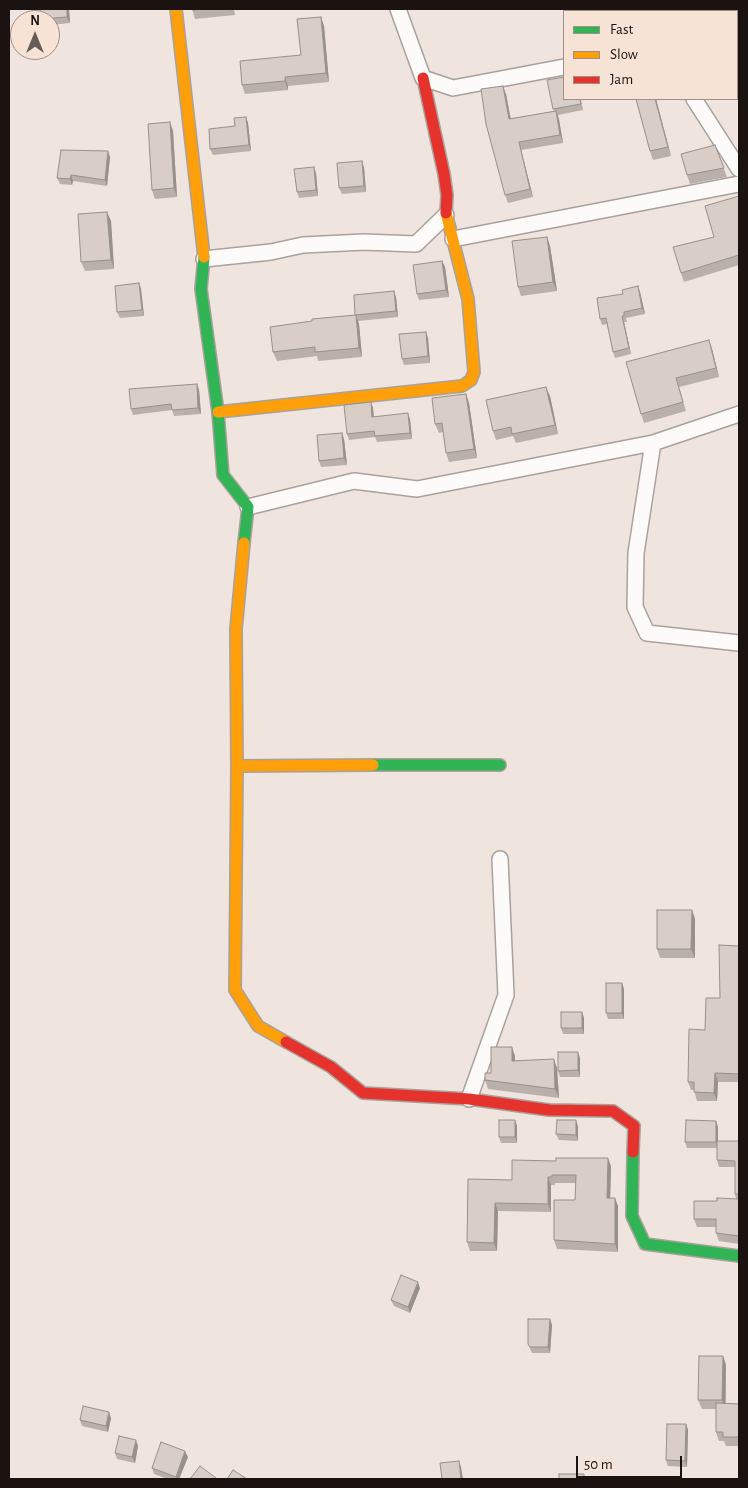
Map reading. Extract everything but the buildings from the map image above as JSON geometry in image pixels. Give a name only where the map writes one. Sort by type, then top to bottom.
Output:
[{"type":"street","points":[[176,9],[204,259],[201,289],[206,337],[218,412],[223,475],[248,507],[236,629],[236,990],[258,1026],[331,1067],[363,1094],[469,1099],[549,1110],[613,1111],[634,1126],[631,1184],[632,1216],[645,1244],[739,1256]]},
{"type":"street","points":[[218,412],[462,386],[471,380],[474,372],[468,299],[446,216],[447,194],[444,174],[423,78],[398,9]]},
{"type":"street","points":[[423,78],[453,88],[563,67]]},
{"type":"street","points":[[695,100],[739,169]]},
{"type":"street","points":[[453,239],[739,184]]},
{"type":"street","points":[[204,259],[270,252],[303,245],[364,242],[416,244],[446,216]]},
{"type":"street","points":[[248,507],[354,482],[417,488],[653,443],[739,414]]},
{"type":"street","points":[[653,443],[636,553],[635,608],[647,633],[739,642]]},
{"type":"street","points":[[237,766],[500,765]]},
{"type":"street","points":[[469,1099],[506,994],[500,859]]},
{"type":"traffic: fast","points":[[204,257],[201,289],[218,412],[223,475],[248,507],[244,543]]},
{"type":"traffic: fast","points":[[373,765],[500,765]]},
{"type":"traffic: fast","points":[[633,1152],[632,1216],[645,1244],[739,1256]]},
{"type":"traffic: slow","points":[[176,9],[204,257]]},
{"type":"traffic: slow","points":[[218,412],[462,386],[471,380],[474,372],[468,299],[446,213]]},
{"type":"traffic: slow","points":[[244,543],[236,629],[237,766],[373,765]]},
{"type":"traffic: slow","points":[[237,766],[235,990],[258,1026],[286,1042]]},
{"type":"traffic: jam","points":[[423,78],[444,174],[447,195],[446,213]]},
{"type":"traffic: jam","points":[[286,1042],[331,1067],[363,1093],[469,1099],[549,1110],[613,1111],[634,1126],[633,1152]]}]
